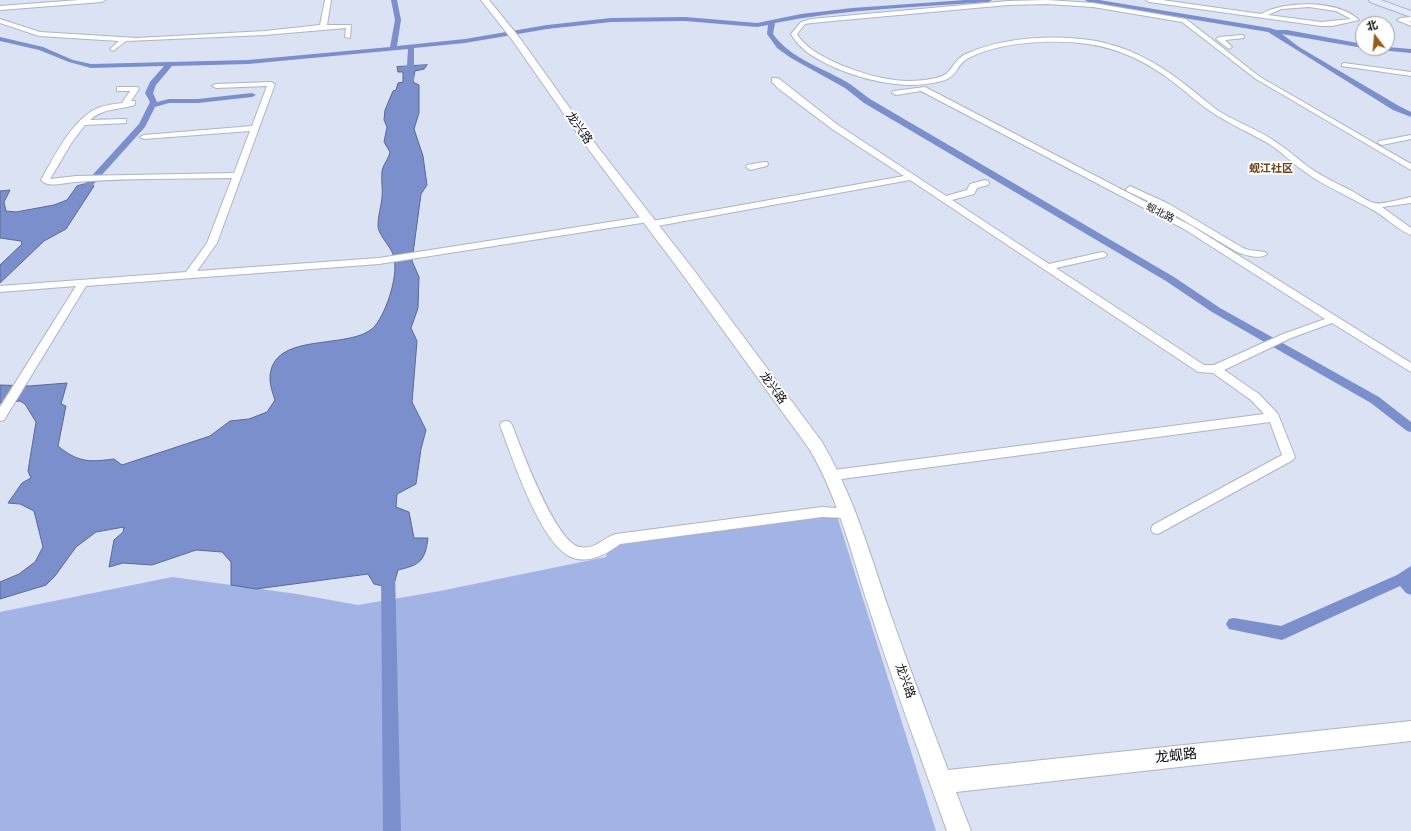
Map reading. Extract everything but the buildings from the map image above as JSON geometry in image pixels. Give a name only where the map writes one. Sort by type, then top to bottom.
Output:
[{"type":"main road","points":[[1373,0],[1411,14]]},
{"type":"street","points":[[21,7],[29,0]]},
{"type":"street","points":[[0,8],[102,0]]},
{"type":"street","points":[[323,27],[328,0]]},
{"type":"street","name":"龙兴路","points":[[485,0],[593,148],[650,222],[816,446],[834,475],[880,610],[959,831]]},
{"type":"street","points":[[1149,0],[1261,16],[1332,24],[1356,20],[1340,10],[1325,7],[1278,7],[1261,16]]},
{"type":"street","points":[[1411,167],[1258,78],[1192,25],[1178,19],[1093,5],[1016,2],[811,21],[803,23],[794,34],[802,46],[808,50],[852,72],[894,82],[912,84],[948,77],[954,74],[959,62],[964,58],[999,46],[1035,41],[1068,40],[1090,42],[1116,49],[1145,60],[1216,112],[1271,142],[1301,166],[1331,184],[1374,206],[1411,232]]},
{"type":"street","points":[[1411,19],[1400,20],[1411,24]]},
{"type":"street","points":[[0,21],[40,34],[124,40],[158,40],[349,26],[348,37]]},
{"type":"street","points":[[1242,37],[1219,39],[1273,83],[1411,160]]},
{"type":"street","points":[[113,49],[124,40]]},
{"type":"street","points":[[1344,65],[1411,74]]},
{"type":"street","points":[[775,80],[835,127],[1202,369],[1216,369],[1286,336],[1334,319]]},
{"type":"street","points":[[923,83],[1166,206],[1240,250],[1247,253],[1262,254]]},
{"type":"street","points":[[190,274],[212,243],[271,84],[216,86]]},
{"type":"street","points":[[120,89],[135,89],[124,106]]},
{"type":"street","name":"蚬北路","points":[[896,93],[922,90],[1187,227],[1411,368]]},
{"type":"street","points":[[132,103],[124,106],[100,109],[77,128],[45,180],[49,182],[98,178],[238,175]]},
{"type":"street","points":[[83,123],[123,121]]},
{"type":"street","points":[[144,137],[255,128]]},
{"type":"street","points":[[1382,143],[1411,137]]},
{"type":"street","points":[[750,167],[764,164]]},
{"type":"street","points":[[3,289],[382,260],[650,222],[912,177]]},
{"type":"street","points":[[946,199],[971,192],[973,186],[985,183]]},
{"type":"street","points":[[1374,206],[1411,200]]},
{"type":"street","points":[[1048,267],[1102,255]]},
{"type":"street","points":[[3,412],[83,283]]},
{"type":"street","points":[[1158,529],[1289,456],[1274,417],[1255,397],[1216,369]]},
{"type":"street","points":[[834,475],[1274,417]]},
{"type":"street","points":[[506,424],[545,517],[563,543],[574,552],[593,554],[605,548],[616,539],[822,512],[848,513]]},
{"type":"street","name":"龙蚬路","points":[[941,782],[1411,731]]},
{"type":"shaded area","points":[[427,65],[424,69],[415,71],[413,82],[419,85],[419,113],[414,129],[423,156],[427,185],[421,194],[412,261],[419,277],[418,308],[411,328],[417,341],[412,402],[426,430],[421,449],[416,484],[397,494],[396,507],[409,512],[414,538],[428,538],[425,552],[420,561],[412,566],[398,570],[394,584],[388,587],[374,584],[368,574],[256,589],[231,585],[231,562],[222,552],[196,550],[152,565],[123,563],[109,567],[114,540],[123,532],[124,527],[96,532],[76,547],[55,576],[46,585],[0,599],[0,582],[19,574],[35,562],[43,547],[34,511],[20,504],[8,503],[22,483],[31,478],[28,471],[36,422],[25,404],[20,401],[0,403],[0,385],[29,386],[67,383],[61,404],[66,406],[58,446],[72,456],[84,460],[98,461],[114,459],[122,465],[210,436],[230,421],[249,419],[267,412],[275,400],[270,379],[274,363],[283,353],[297,347],[364,334],[375,326],[384,311],[394,281],[395,271],[393,254],[378,228],[378,218],[382,198],[382,171],[390,152],[384,142],[387,127],[384,120],[385,110],[393,91],[396,90],[398,83],[403,82],[403,72],[398,72],[397,67]]},
{"type":"shaded area","points":[[90,183],[94,186],[66,229],[44,241],[0,283],[0,265],[22,244],[21,241],[0,238],[0,191],[10,190],[4,202],[6,211],[16,212],[54,205],[67,200],[77,186]]},
{"type":"shaded area","points":[[805,514],[837,516],[936,831],[0,831],[0,612],[172,577],[297,594],[358,605],[440,591],[606,557],[610,541]]},
{"type":"waterway","points":[[393,48],[398,20],[394,0]]},
{"type":"waterway","points":[[393,48],[465,41],[547,27],[611,20],[685,19],[757,25],[801,16],[852,10],[989,0]]},
{"type":"waterway","points":[[1088,0],[1270,30],[1396,108],[1411,115]]},
{"type":"waterway","points":[[772,22],[770,34],[779,47],[793,57],[848,86],[867,101],[1170,279],[1216,310],[1375,400],[1411,428]]},
{"type":"waterway","points":[[1277,32],[1287,32],[1355,45]]},
{"type":"waterway","points":[[0,39],[41,48],[71,61],[91,66],[248,62],[393,48]]},
{"type":"waterway","points":[[410,82],[411,47]]},
{"type":"waterway","points":[[1395,50],[1411,51]]},
{"type":"waterway","points":[[80,194],[142,125],[154,102],[149,93],[153,84],[170,64]]},
{"type":"waterway","points":[[153,105],[169,101],[198,101],[252,95]]},
{"type":"waterway","points":[[388,571],[392,831]]},
{"type":"waterway","points":[[1402,579],[1411,572]]},
{"type":"waterway","points":[[1234,624],[1282,633],[1402,579]]},
{"type":"waterway","points":[[1402,579],[1411,589]]},
{"type":"district","name":"蚬江社区","points":[[1271,169]]}]
